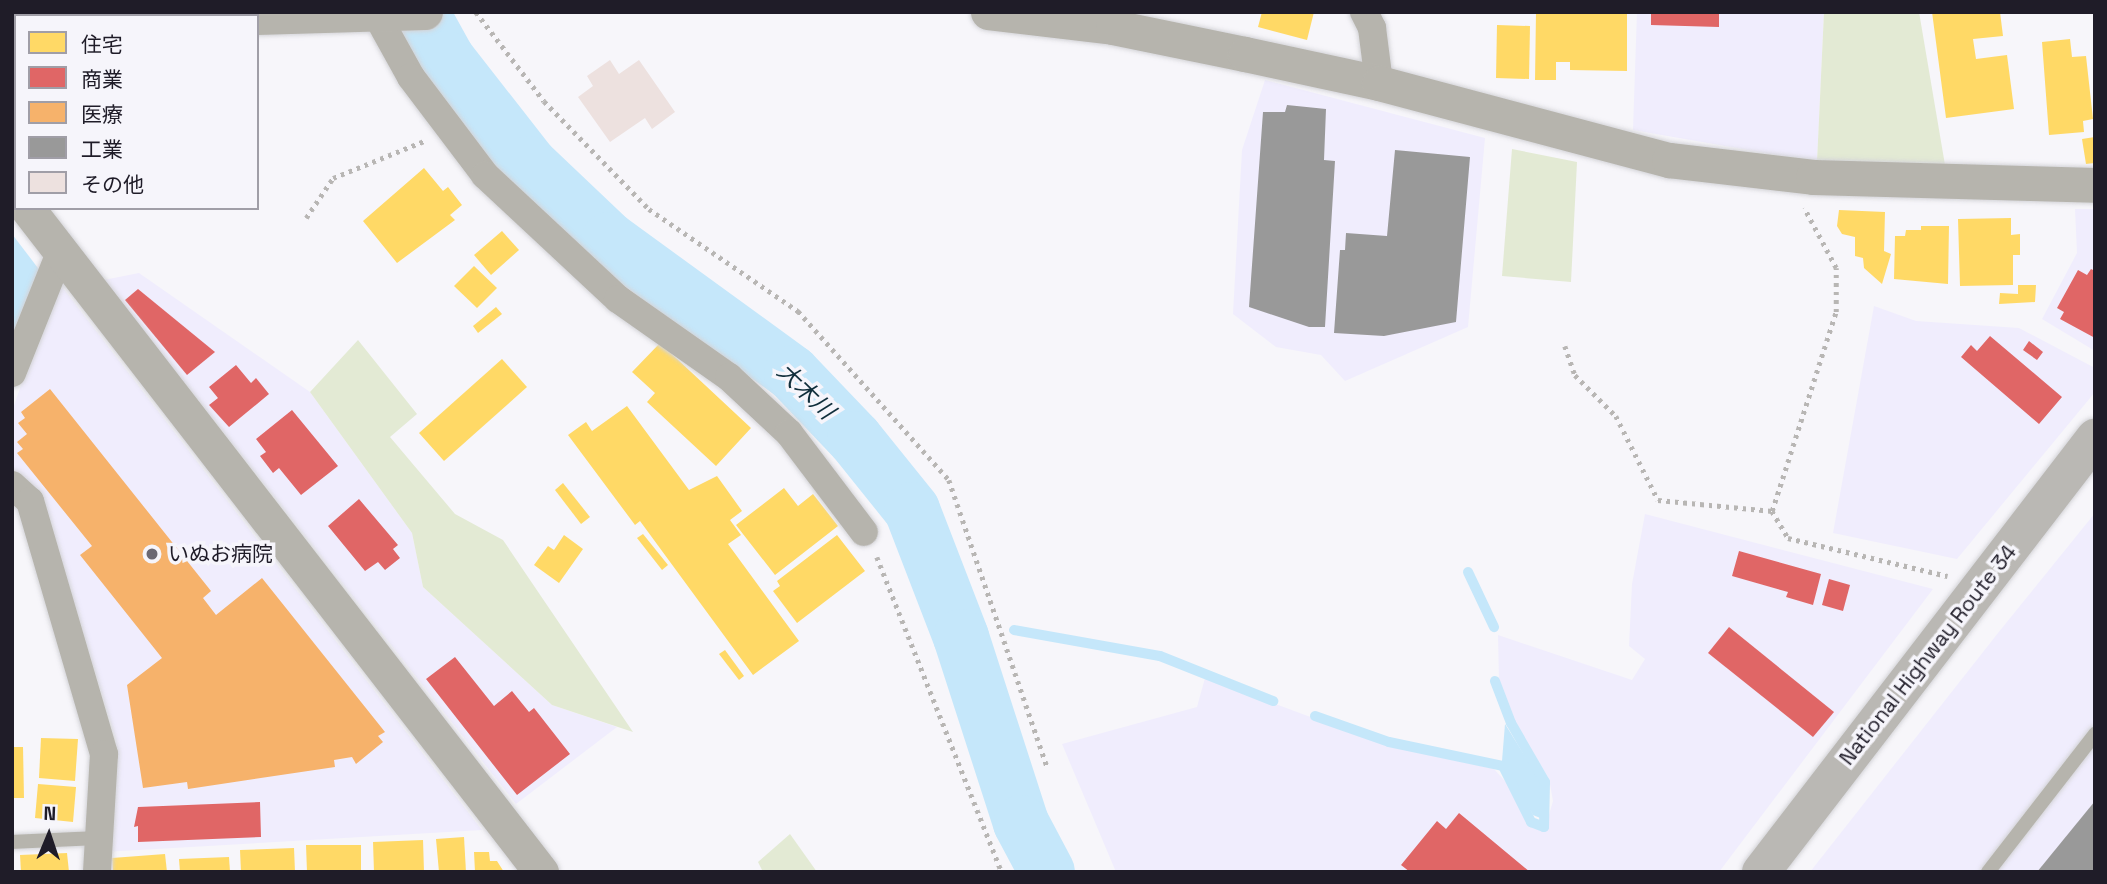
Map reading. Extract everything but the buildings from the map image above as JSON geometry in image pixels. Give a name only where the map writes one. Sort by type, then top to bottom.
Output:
[{"type":"highway","name":"National Highway Route 34","points":[[1761,872],[2095,438]]},
{"type":"street","points":[[988,12],[1113,27],[1379,83],[1669,160],[1760,173],[2095,185]]},
{"type":"street","points":[[1364,12],[1372,28],[1379,83]]},
{"type":"street","points":[[259,17],[392,13],[448,132],[485,175],[589,275],[729,377],[789,433],[864,532]]},
{"type":"street","points":[[28,210],[541,872]]},
{"type":"street","points":[[12,373],[60,253]]},
{"type":"street","points":[[12,485],[30,501],[104,754],[96,838],[97,872]]},
{"type":"lane","points":[[1988,872],[2095,734]]},
{"type":"lane","points":[[12,842],[96,838]]},
{"type":"path","points":[[476,12],[544,101],[649,209],[798,311],[949,480],[1048,769]]},
{"type":"path","points":[[306,218],[333,178],[448,132]]},
{"type":"path","points":[[1809,203],[1803,208],[1836,268],[1836,312],[1772,511],[1788,538],[1955,577]]},
{"type":"path","points":[[1566,346],[1575,375],[1616,416],[1658,500],[1772,511]]},
{"type":"path","points":[[864,532],[889,580],[913,652],[1002,872]]},
{"type":"shaded area","points":[[1637,12],[1824,12],[1817,162],[1633,130]]},
{"type":"shaded area","points":[[1265,80],[1485,138],[1468,327],[1345,381],[1321,355],[1276,347],[1233,314],[1242,150]]},
{"type":"shaded area","points":[[2075,209],[2095,209],[2095,351],[2042,319],[2077,253]]},
{"type":"shaded area","points":[[139,273],[310,392],[412,533],[423,587],[552,705],[617,727],[516,804],[104,280]]},
{"type":"shaded area","points":[[63,288],[482,830],[104,852],[116,739],[42,500],[12,477],[12,411],[53,294]]},
{"type":"shaded area","points":[[1874,306],[1916,321],[2019,328],[2095,368],[2095,392],[1957,559],[1833,533]]},
{"type":"shaded area","points":[[2095,513],[2095,872],[1810,872],[1998,633]]},
{"type":"shaded area","points":[[1645,514],[1933,589],[1719,872],[1116,872],[1062,744],[1197,707],[1205,678],[1389,746],[1494,769],[1513,790],[1531,827],[1544,832],[1553,801],[1549,779],[1512,717],[1499,681],[1498,635],[1632,680],[1645,659],[1629,646],[1632,584]]},
{"type":"green space","points":[[1824,12],[1919,12],[1945,165],[1817,162]]},
{"type":"green space","points":[[1512,149],[1577,162],[1571,282],[1502,276]]},
{"type":"green space","points":[[358,340],[417,414],[390,437],[455,514],[503,540],[633,732],[552,705],[423,587],[412,533],[310,392]]},
{"type":"green space","points":[[790,834],[817,872],[763,872],[758,862]]},
{"type":"water","points":[[12,234],[41,272],[12,348]]},
{"type":"water","points":[[1505,724],[1543,785],[1545,820],[1533,815],[1502,761]]},
{"type":"waterway","name":"大木川","points":[[421,12],[447,59],[529,164],[609,240],[792,373],[855,439],[912,510],[961,637],[1021,823],[1047,872]]},
{"type":"waterway","points":[[1468,572],[1494,627]]},
{"type":"waterway","points":[[1014,630],[1160,656],[1273,701]]},
{"type":"waterway","points":[[1315,716],[1389,742],[1503,766],[1531,822],[1544,827],[1545,782],[1511,723],[1495,681]]},
{"type":"place","name":"いぬお病院","points":[[152,554]]}]
